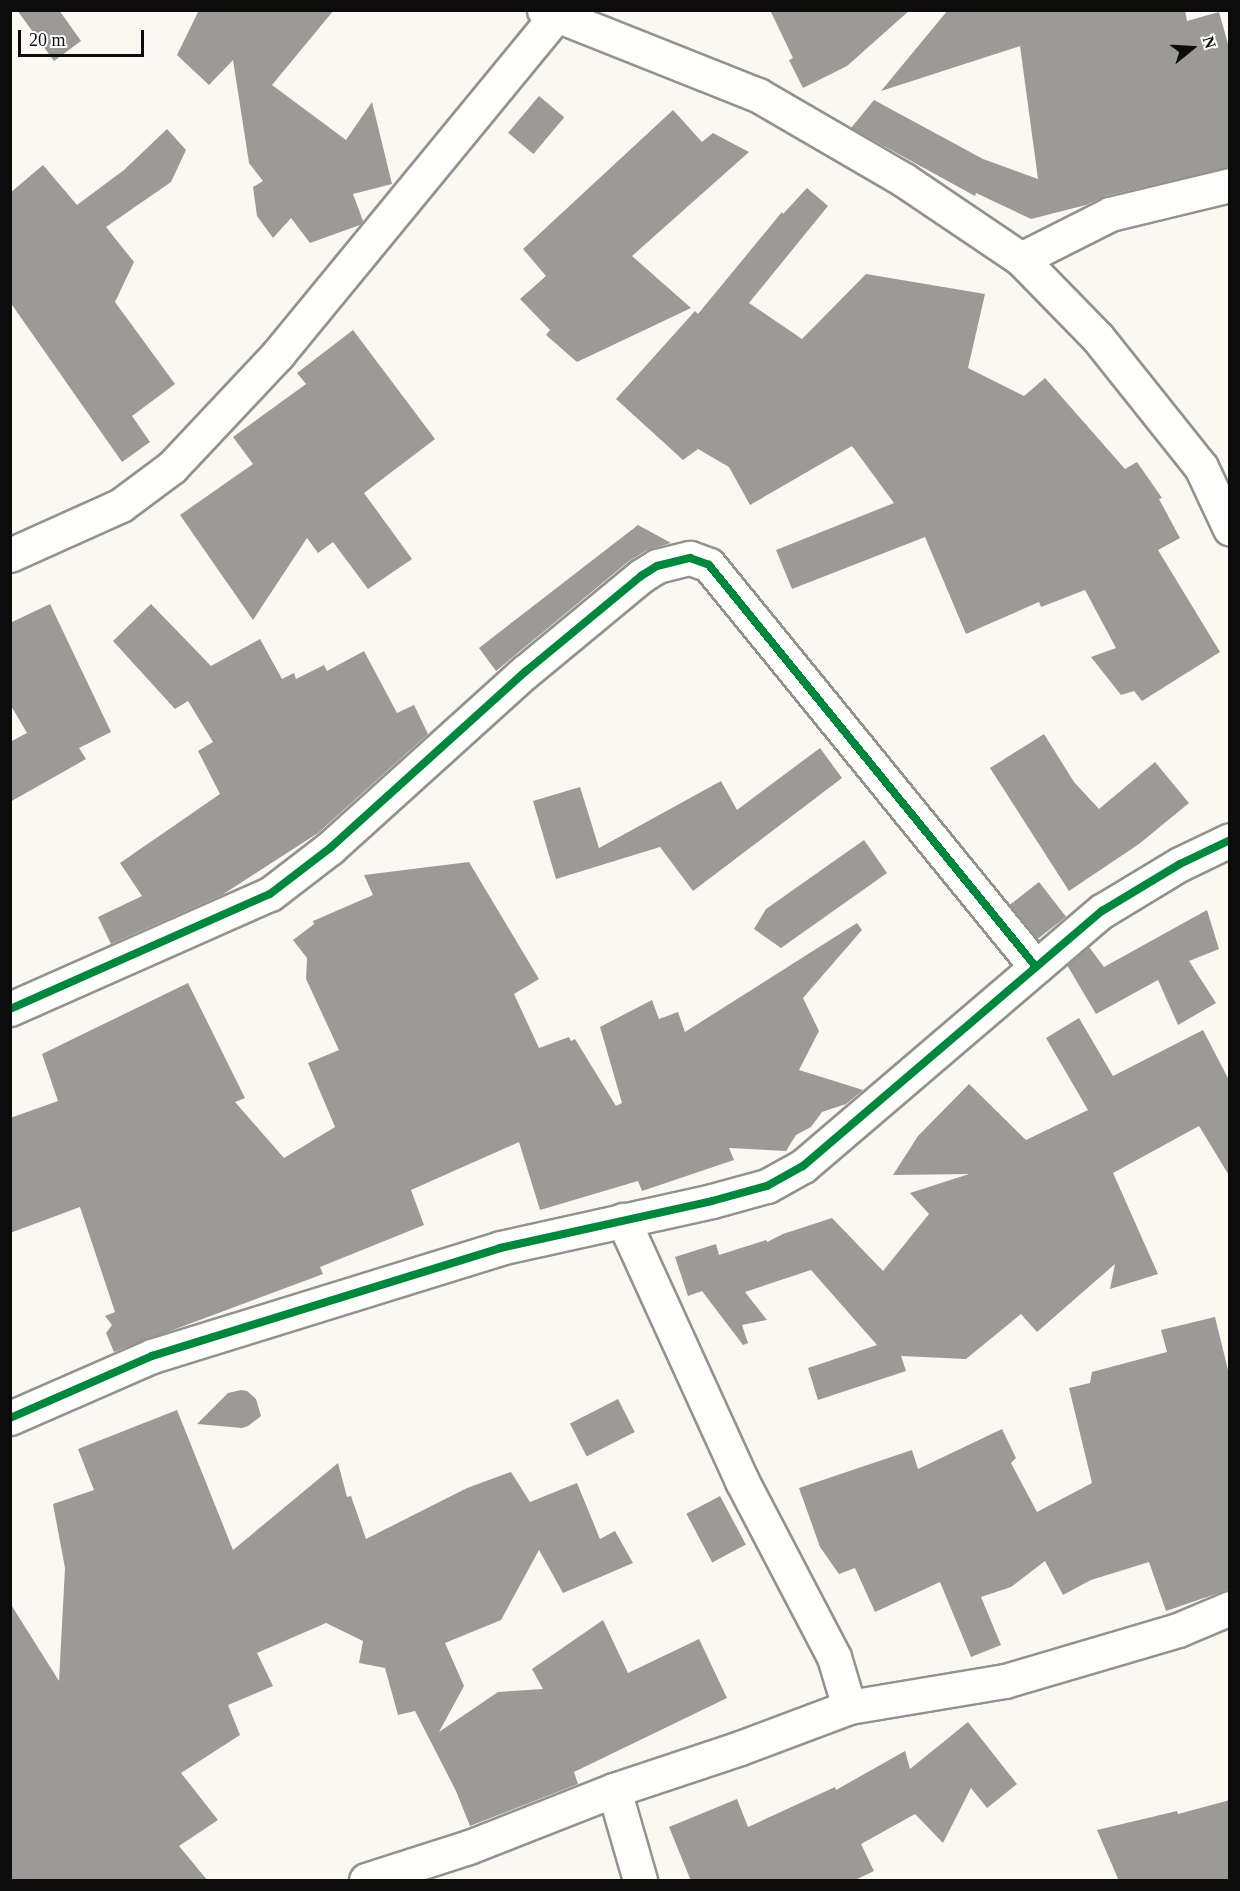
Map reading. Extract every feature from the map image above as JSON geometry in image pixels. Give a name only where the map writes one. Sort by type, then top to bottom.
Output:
[{"type":"street","points":[[10,555],[121,505],[172,467],[278,354],[550,14],[758,96],[904,180],[1022,259],[1098,338],[1201,467],[1230,529]]},
{"type":"street","points":[[1022,259],[1110,214],[1230,185]]},
{"type":"street","points":[[10,1010],[270,894],[330,848],[525,672],[641,576],[657,566],[690,558],[709,565],[1036,967]]},
{"type":"street","points":[[10,1418],[152,1356],[500,1248],[767,1186],[803,1166],[1102,910],[1180,864],[1230,840]]},
{"type":"street","points":[[623,1220],[742,1481],[834,1657],[849,1707]]},
{"type":"street","points":[[366,1881],[469,1847],[614,1790],[740,1748],[849,1707],[1005,1681],[1178,1630],[1230,1608]]},
{"type":"street","points":[[614,1790],[640,1881]]},
{"type":"building","points":[[17,10],[59,10],[81,41],[54,61]]},
{"type":"building","points":[[199,10],[334,10],[272,85],[346,140],[372,102],[392,184],[353,194],[363,221],[360,225],[310,243],[291,218],[273,238],[257,216],[253,187],[263,181],[249,163],[233,60],[209,85],[177,55]]},
{"type":"building","points":[[770,10],[910,10],[847,66],[803,88],[789,60],[793,58]]},
{"type":"building","points":[[948,10],[1185,10],[1187,21],[1219,12],[1230,51],[1230,167],[1106,196],[1086,205],[1031,219],[976,193],[975,196],[851,128],[874,100],[983,159],[1038,179],[1020,46],[881,91]]},
{"type":"building","points":[[539,96],[564,117],[533,154],[508,133]]},
{"type":"building","points":[[673,110],[702,142],[713,133],[749,152],[632,256],[691,308],[577,362],[546,335],[550,330],[520,299],[546,276],[523,249]]},
{"type":"building","points":[[167,129],[186,150],[171,182],[106,227],[134,262],[115,302],[175,384],[132,416],[150,442],[122,462],[10,302],[10,193],[43,165],[77,205],[124,170]]},
{"type":"building","points":[[807,188],[828,206],[749,303],[802,339],[866,274],[985,294],[968,368],[1024,396],[1045,378],[1125,469],[1137,462],[1162,498],[1159,499],[1180,538],[1158,550],[1220,652],[1142,701],[1134,691],[1121,695],[1091,657],[1116,648],[1085,590],[1041,607],[1039,602],[966,634],[925,537],[792,589],[776,550],[894,503],[852,446],[750,505],[729,467],[698,449],[683,460],[616,399],[695,311],[698,314],[782,212],[783,214]]},
{"type":"building","points":[[353,330],[435,439],[364,493],[412,559],[368,589],[333,542],[318,553],[307,538],[253,620],[180,515],[253,464],[233,437],[306,384],[297,373]]},
{"type":"building","points":[[638,525],[671,543],[647,550],[629,561],[496,671],[479,648]]},
{"type":"building","points":[[50,604],[111,732],[79,748],[86,759],[10,802],[10,742],[27,733],[10,704],[10,623]]},
{"type":"building","points":[[151,604],[211,666],[260,639],[282,679],[294,673],[296,679],[324,665],[327,671],[364,651],[397,713],[414,705],[428,734],[318,833],[222,895],[111,944],[98,917],[142,896],[120,863],[220,794],[198,751],[213,742],[188,701],[175,709],[113,641]]},
{"type":"building","points":[[1044,734],[1074,782],[1099,809],[1155,762],[1189,803],[1139,844],[1069,891],[990,768]]},
{"type":"building","points":[[820,748],[842,778],[693,891],[660,847],[556,879],[533,801],[580,787],[599,848],[721,781],[737,810]]},
{"type":"building","points":[[864,840],[887,873],[781,948],[754,929],[766,909]]},
{"type":"building","points":[[469,862],[539,979],[514,994],[539,1048],[569,1037],[571,1041],[575,1039],[616,1106],[622,1103],[600,1027],[652,1000],[659,1019],[678,1012],[685,1032],[857,923],[862,930],[803,998],[819,1031],[799,1070],[863,1090],[846,1104],[822,1112],[811,1127],[796,1135],[786,1151],[729,1148],[734,1160],[642,1191],[638,1181],[540,1210],[519,1142],[411,1190],[424,1225],[320,1267],[323,1274],[114,1352],[106,1333],[112,1325],[105,1316],[115,1312],[80,1207],[10,1233],[10,1118],[58,1101],[42,1054],[188,983],[245,1098],[235,1102],[284,1158],[335,1127],[308,1063],[339,1050],[306,979],[307,958],[293,940],[314,924],[313,921],[373,895],[364,875]]},
{"type":"building","points":[[1039,882],[1066,917],[1037,939],[1010,905]]},
{"type":"building","points":[[1207,910],[1219,949],[1189,961],[1216,1003],[1178,1025],[1158,980],[1096,1014],[1067,965],[1089,947],[1104,967]]},
{"type":"building","points":[[1079,1018],[1113,1076],[1203,1030],[1230,1082],[1230,1177],[1199,1126],[1113,1173],[1158,1274],[1110,1289],[1115,1264],[1037,1332],[1021,1314],[966,1359],[901,1356],[906,1371],[818,1400],[808,1368],[877,1345],[811,1270],[745,1292],[767,1320],[742,1325],[748,1343],[743,1345],[702,1291],[688,1296],[675,1257],[716,1244],[719,1255],[766,1240],[767,1242],[783,1234],[832,1218],[883,1271],[929,1214],[910,1193],[969,1174],[893,1175],[918,1136],[969,1084],[1026,1140],[1088,1110],[1046,1038]]},
{"type":"building","points":[[1215,1317],[1230,1378],[1230,1589],[1166,1611],[1149,1562],[1091,1580],[1063,1595],[1045,1561],[1011,1587],[981,1597],[1001,1645],[971,1657],[940,1582],[875,1612],[855,1568],[839,1574],[820,1547],[799,1488],[912,1450],[918,1469],[1002,1429],[1016,1458],[1011,1463],[1037,1512],[1092,1483],[1069,1388],[1090,1383],[1092,1372],[1167,1352],[1161,1330]]},
{"type":"building","points":[[247,1391],[256,1399],[261,1416],[242,1428],[197,1424],[228,1393]]},
{"type":"building","points":[[618,1399],[635,1432],[587,1456],[570,1424]]},
{"type":"building","points":[[177,1410],[233,1550],[338,1463],[347,1497],[351,1496],[366,1539],[467,1488],[511,1472],[530,1502],[577,1483],[600,1539],[615,1531],[633,1563],[563,1593],[539,1550],[501,1620],[445,1643],[464,1686],[439,1732],[498,1692],[543,1689],[532,1669],[603,1620],[628,1673],[699,1639],[727,1698],[574,1772],[578,1784],[470,1826],[456,1791],[415,1711],[398,1715],[385,1668],[359,1663],[363,1641],[326,1623],[257,1653],[273,1686],[228,1705],[240,1735],[181,1773],[218,1820],[179,1846],[208,1881],[10,1881],[10,1603],[59,1681],[65,1568],[53,1504],[94,1490],[78,1449]]},
{"type":"building","points":[[720,1496],[746,1545],[712,1562],[686,1514]]},
{"type":"building","points":[[968,1722],[1017,1784],[987,1808],[971,1788],[943,1843],[915,1814],[861,1844],[874,1871],[853,1881],[691,1881],[669,1827],[737,1799],[748,1827],[835,1787],[836,1790],[905,1751],[910,1769]]},
{"type":"building","points":[[1230,1800],[1230,1881],[1119,1881],[1097,1830],[1177,1811],[1178,1814]]},
{"type":"cycle path","points":[[10,1009],[270,894],[330,848],[525,672],[641,576],[657,566],[690,558],[709,565],[1036,967]]},
{"type":"cycle path","points":[[10,1418],[152,1356],[500,1248],[712,1201],[767,1186],[803,1166],[1102,911],[1180,864],[1230,840]]}]
